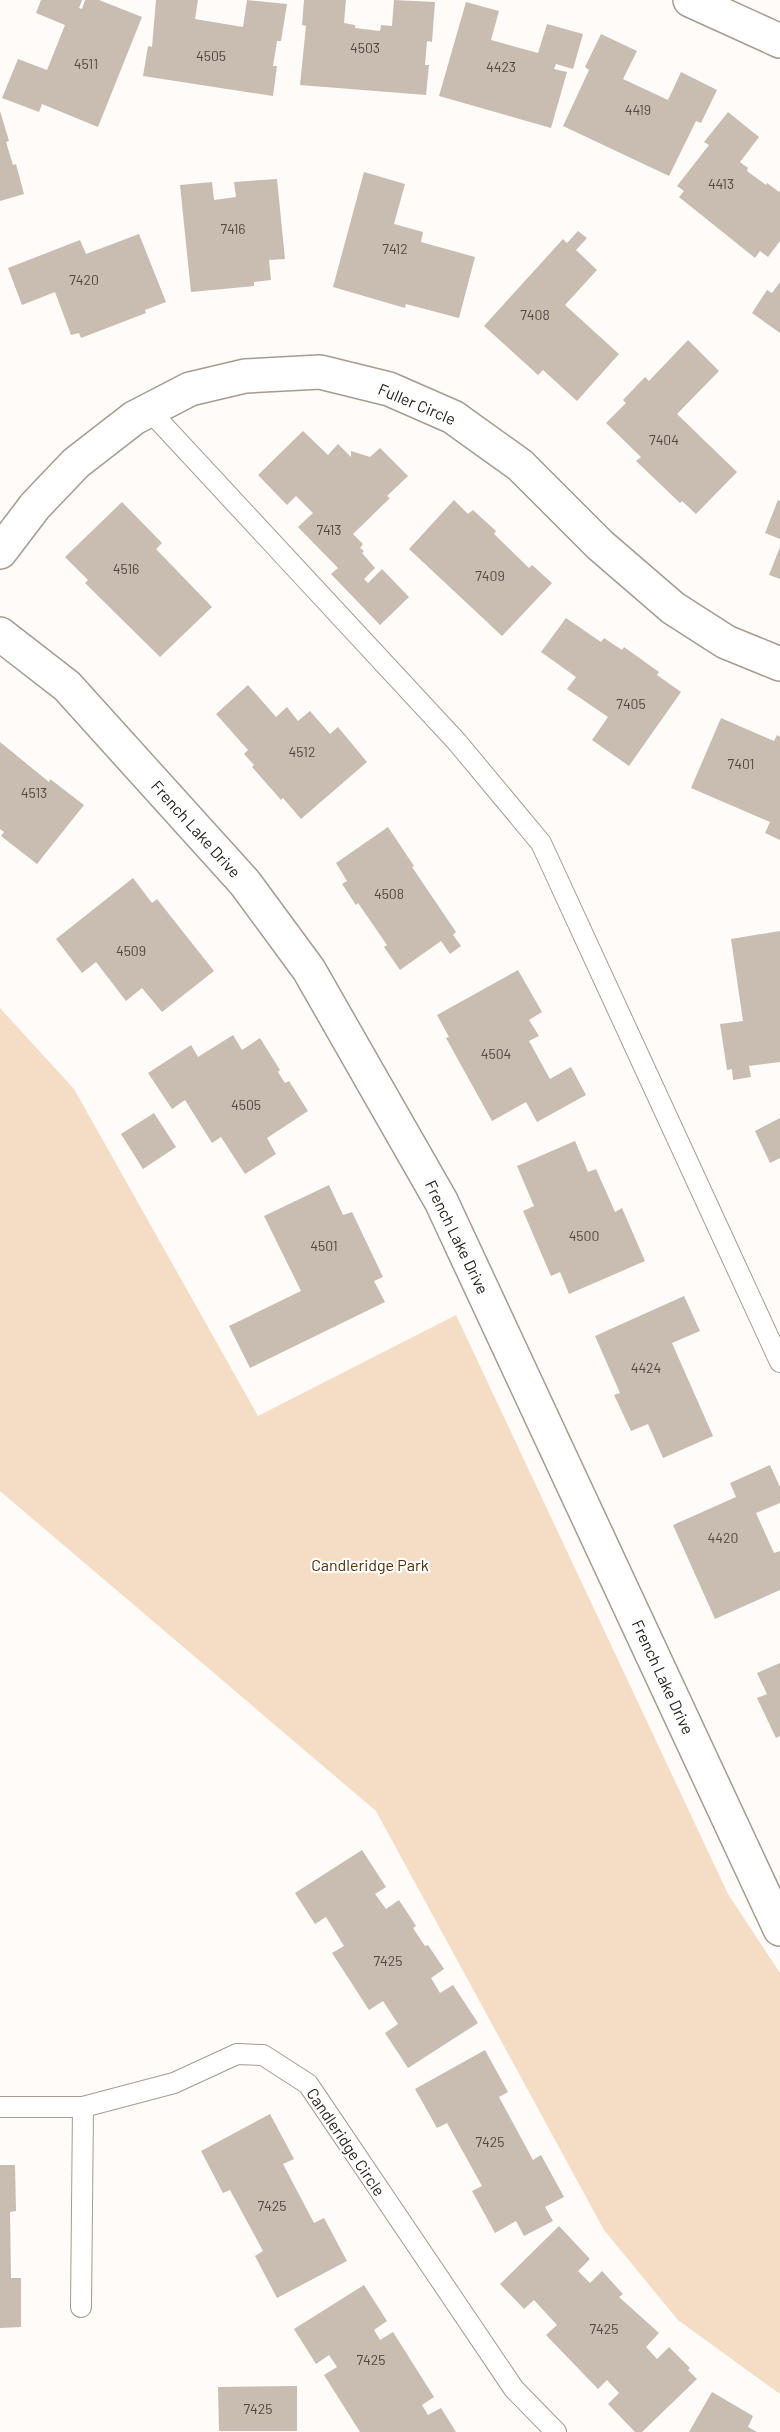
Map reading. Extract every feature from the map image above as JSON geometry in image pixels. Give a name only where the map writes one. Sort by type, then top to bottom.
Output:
[{"type":"street","points":[[690,0],[780,41]]},
{"type":"street","name":"Fuller Circle","points":[[0,552],[35,506],[76,463],[134,418],[190,389],[245,376],[320,372],[389,389],[453,417],[520,465],[600,545],[673,608],[726,642],[780,664]]},
{"type":"street","name":"French Lake Drive","points":[[0,634],[67,686],[245,883],[309,970],[441,1201],[780,1929]]},
{"type":"lane","points":[[149,410],[457,742],[541,843],[780,1362]]},
{"type":"lane","name":"Candleridge Circle","points":[[0,2108],[83,2107],[174,2083],[237,2054],[263,2055],[308,2084],[514,2389],[556,2432]]},
{"type":"lane","points":[[81,2307],[83,2107]]},
{"type":"green space","name":"Candleridge Park","points":[[0,1008],[74,1089],[258,1416],[456,1315],[728,1894],[780,1973],[780,2394],[678,2320],[604,2230],[376,1811],[0,1491]]},
{"type":"building","points":[[41,0],[82,0],[79,8],[82,9],[85,0],[99,0],[142,17],[98,127],[42,104],[39,112],[2,98],[18,59],[47,70],[65,25],[36,13]]},
{"type":"building","points":[[156,0],[198,0],[195,19],[243,27],[247,0],[287,4],[281,41],[277,41],[273,66],[277,66],[273,96],[143,76],[148,46],[152,47]]},
{"type":"building","points":[[304,0],[346,0],[344,23],[355,25],[355,28],[380,31],[381,25],[392,26],[394,0],[435,2],[432,42],[427,41],[425,65],[429,65],[426,95],[300,85],[306,26],[302,25]]},
{"type":"building","points":[[466,2],[499,11],[491,40],[538,53],[547,24],[583,34],[573,69],[556,64],[554,69],[567,72],[551,128],[439,96]]},
{"type":"building","points":[[601,34],[637,51],[623,79],[668,100],[681,72],[717,90],[701,123],[696,121],[669,176],[563,126],[589,70],[585,67]]},
{"type":"building","points":[[0,111],[9,141],[6,142],[13,165],[16,164],[24,194],[0,201]]},
{"type":"building","points":[[728,112],[759,137],[740,162],[748,168],[747,171],[766,185],[767,183],[779,192],[780,190],[780,241],[768,257],[760,251],[755,258],[679,197],[684,191],[677,186],[709,145],[704,142]]},
{"type":"building","points":[[364,172],[405,184],[394,224],[423,232],[421,242],[475,257],[459,318],[406,304],[405,308],[333,287]]},
{"type":"building","points":[[277,179],[285,259],[269,260],[271,280],[254,282],[254,286],[191,292],[180,185],[212,182],[214,200],[236,197],[234,182]]},
{"type":"building","points":[[578,231],[587,238],[576,250],[597,270],[565,305],[619,354],[577,401],[543,370],[538,375],[484,326],[563,239],[567,243]]},
{"type":"building","points":[[139,234],[166,302],[145,310],[146,313],[81,338],[79,333],[71,335],[55,292],[22,305],[8,268],[80,240],[86,254]]},
{"type":"building","points":[[780,282],[780,333],[752,313],[767,290],[772,293]]},
{"type":"building","points":[[688,340],[719,371],[677,414],[737,472],[696,514],[682,501],[680,503],[636,461],[641,457],[606,423],[626,403],[623,400],[645,377],[649,381]]},
{"type":"building","points":[[303,431],[328,455],[338,444],[351,457],[351,451],[370,457],[380,448],[408,476],[387,496],[390,498],[353,534],[363,544],[360,548],[364,551],[362,553],[375,568],[364,579],[368,583],[382,569],[409,597],[380,625],[331,574],[338,568],[298,527],[313,513],[296,496],[287,505],[258,475]]},
{"type":"building","points":[[454,500],[468,514],[473,510],[496,531],[494,534],[529,568],[532,565],[552,583],[502,636],[409,549]]},
{"type":"building","points":[[778,500],[780,501],[780,539],[765,533]]},
{"type":"building","points":[[122,502],[162,543],[156,549],[212,607],[160,657],[85,583],[88,580],[65,557]]},
{"type":"building","points":[[780,547],[780,579],[769,575]]},
{"type":"building","points":[[566,618],[601,642],[604,638],[622,650],[624,647],[659,672],[657,675],[681,692],[629,766],[592,740],[608,717],[567,689],[576,677],[541,652]]},
{"type":"building","points":[[248,685],[276,717],[287,707],[298,721],[310,711],[330,734],[338,727],[367,762],[301,819],[252,767],[254,765],[244,754],[248,750],[216,714]]},
{"type":"building","points":[[721,718],[774,741],[777,735],[780,737],[780,840],[765,833],[770,822],[691,788]]},
{"type":"building","points":[[0,742],[49,782],[50,779],[84,805],[37,864],[1,836],[4,832],[0,829]]},
{"type":"building","points":[[388,827],[456,932],[453,935],[461,946],[450,954],[441,941],[400,970],[384,947],[387,945],[342,884],[347,881],[336,863]]},
{"type":"building","points":[[133,878],[152,903],[157,899],[214,971],[162,1012],[142,988],[126,1001],[96,962],[82,973],[56,939]]},
{"type":"building","points":[[780,931],[780,1062],[749,1066],[751,1077],[733,1080],[732,1069],[727,1070],[720,1024],[743,1021],[731,939]]},
{"type":"building","points":[[518,970],[542,1012],[529,1020],[539,1036],[529,1041],[550,1079],[571,1067],[586,1095],[537,1122],[526,1102],[492,1121],[446,1038],[449,1037],[437,1015]]},
{"type":"building","points":[[233,1035],[242,1050],[260,1038],[280,1070],[278,1072],[285,1083],[289,1081],[308,1111],[267,1138],[276,1154],[245,1174],[221,1137],[212,1143],[185,1100],[172,1109],[148,1073],[191,1045],[198,1057]]},
{"type":"building","points":[[154,1113],[176,1147],[143,1169],[121,1134]]},
{"type":"building","points":[[780,1118],[780,1158],[770,1163],[755,1131]]},
{"type":"building","points":[[575,1141],[588,1172],[596,1169],[615,1212],[622,1208],[645,1261],[569,1294],[560,1272],[551,1276],[523,1211],[534,1206],[517,1166]]},
{"type":"building","points":[[329,1185],[343,1215],[352,1212],[383,1277],[374,1281],[385,1302],[250,1368],[229,1326],[301,1291],[264,1216]]},
{"type":"building","points":[[684,1296],[700,1331],[672,1343],[713,1436],[663,1458],[648,1424],[631,1431],[614,1395],[620,1393],[595,1336]]},
{"type":"building","points":[[770,1465],[780,1487],[780,1503],[756,1513],[774,1553],[780,1551],[780,1590],[715,1619],[673,1525],[736,1497],[730,1483]]},
{"type":"building","points":[[780,1663],[780,1736],[776,1738],[757,1698],[767,1694],[757,1673]]},
{"type":"building","points":[[362,1850],[386,1887],[375,1894],[386,1909],[399,1900],[416,1926],[413,1928],[444,1969],[431,1978],[440,1993],[453,1985],[478,2023],[408,2068],[385,2033],[398,2024],[383,2001],[369,2010],[332,1953],[344,1946],[326,1917],[315,1924],[295,1893]]},
{"type":"building","points":[[485,2050],[508,2092],[499,2097],[533,2160],[541,2155],[564,2197],[545,2207],[553,2221],[524,2236],[516,2221],[495,2233],[472,2191],[482,2186],[447,2123],[437,2128],[415,2089]]},
{"type":"building","points":[[270,2114],[294,2159],[283,2164],[314,2223],[324,2218],[347,2261],[277,2298],[255,2256],[263,2251],[230,2190],[223,2193],[201,2151]]},
{"type":"building","points":[[0,2165],[15,2165],[16,2211],[10,2212],[11,2278],[21,2278],[21,2327],[0,2328]]},
{"type":"building","points":[[559,2226],[590,2259],[578,2271],[590,2283],[602,2271],[623,2294],[619,2297],[659,2333],[646,2347],[657,2359],[669,2347],[690,2368],[688,2370],[697,2379],[642,2432],[635,2432],[608,2404],[619,2393],[607,2380],[598,2389],[546,2335],[557,2325],[534,2300],[524,2309],[500,2284]]},
{"type":"building","points":[[364,2285],[387,2321],[374,2330],[380,2340],[393,2332],[434,2397],[422,2405],[428,2415],[441,2408],[456,2432],[360,2432],[324,2375],[337,2367],[329,2355],[316,2364],[294,2329]]},
{"type":"building","points":[[297,2386],[297,2431],[219,2431],[218,2387]]},
{"type":"building","points":[[712,2392],[753,2416],[748,2427],[757,2432],[689,2432]]}]
